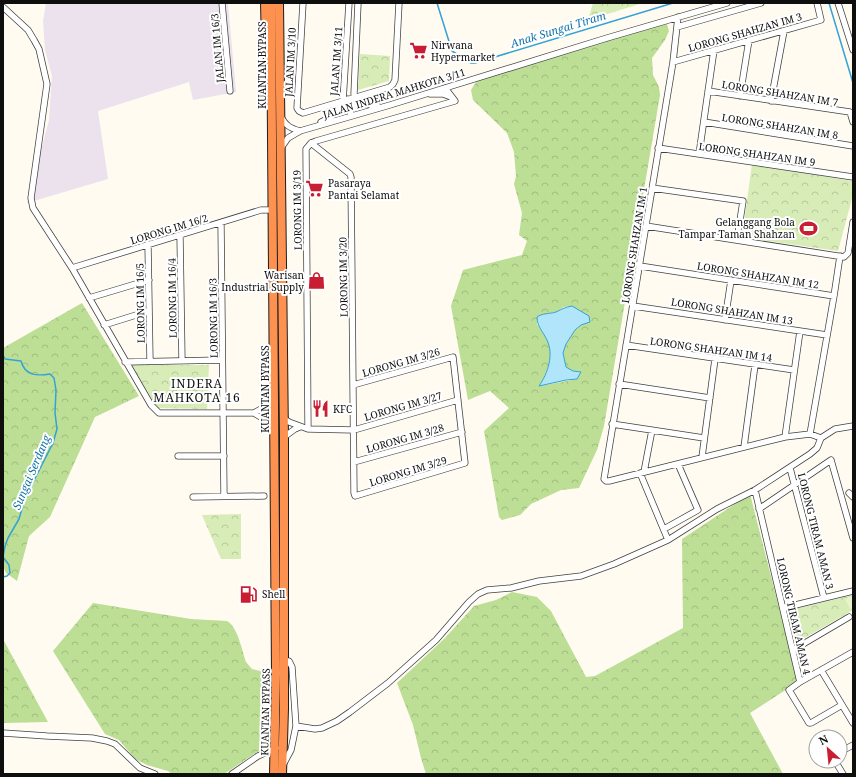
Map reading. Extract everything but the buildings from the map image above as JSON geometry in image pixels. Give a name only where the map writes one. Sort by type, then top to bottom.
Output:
[{"type":"highway","points":[[264,3],[266,48],[272,74]]},
{"type":"highway","name":"KUANTAN BYPASS","points":[[271,3],[280,63],[284,437],[284,661],[282,770]]},
{"type":"highway","name":"KUANTAN BYPASS","points":[[274,774],[276,748],[272,74],[279,3]]},
{"type":"highway","points":[[280,63],[285,33],[285,3]]},
{"type":"street","name":"JALAN IM 16/3","points":[[222,3],[230,91]]},
{"type":"street","name":"JALAN IM 3/10","points":[[303,3],[297,108],[299,112],[303,113],[390,87],[393,84],[395,80],[399,3]]},
{"type":"street","name":"JALAN IM 3/11","points":[[310,128],[334,114],[340,109],[345,100],[349,3]]},
{"type":"street","name":"JALAN IM 3/11","points":[[355,97],[353,91],[358,3]]},
{"type":"street","name":"JALAN INDERA MAHKOTA 3/11","points":[[280,152],[283,144],[288,138],[310,128],[727,3]]},
{"type":"street","points":[[677,27],[761,3]]},
{"type":"street","name":"LORONG SHAHZAN IM 3","points":[[673,62],[821,20],[817,3]]},
{"type":"street","points":[[838,3],[853,50]]},
{"type":"street","points":[[4,6],[28,30],[38,49],[46,76],[47,92],[31,203],[72,268],[151,405],[159,413],[254,413],[275,401]]},
{"type":"street","name":"LORONG SHAHZAN IM 1","points":[[642,473],[606,481],[604,479],[673,62],[678,18]]},
{"type":"street","points":[[771,101],[784,30]]},
{"type":"street","points":[[740,96],[749,40]]},
{"type":"street","points":[[699,154],[714,50]]},
{"type":"street","points":[[453,99],[452,92],[460,83]]},
{"type":"street","points":[[445,88],[453,99]]},
{"type":"street","name":"LORONG SHAHZAN IM 7","points":[[708,91],[850,112],[853,122]]},
{"type":"street","points":[[425,94],[443,94],[453,99]]},
{"type":"street","points":[[355,97],[359,102],[367,105],[382,107],[390,105]]},
{"type":"street","points":[[311,142],[453,99]]},
{"type":"street","points":[[345,100],[351,116]]},
{"type":"street","points":[[280,115],[289,128],[300,132]]},
{"type":"street","name":"LORONG SHAHZAN IM 8","points":[[704,122],[853,146]]},
{"type":"street","name":"LORONG IM 3/20","points":[[311,142],[350,174],[351,177],[355,496]]},
{"type":"street","name":"LORONG IM 3/19","points":[[308,429],[306,149],[311,142]]},
{"type":"street","name":"LORONG SHAHZAN IM 9","points":[[658,148],[853,177]]},
{"type":"street","points":[[652,188],[743,201],[737,240]]},
{"type":"street","name":"LORONG IM 16/2","points":[[72,268],[261,210],[273,210]]},
{"type":"street","points":[[646,226],[844,257],[847,255],[853,222]]},
{"type":"street","name":"LORONG IM 16/3","points":[[221,223],[224,496]]},
{"type":"street","name":"LORONG IM 16/4","points":[[180,235],[182,361]]},
{"type":"street","name":"LORONG IM 16/5","points":[[148,244],[150,361]]},
{"type":"street","points":[[810,434],[840,256]]},
{"type":"street","name":"LORONG SHAHZAN IM 12","points":[[640,266],[834,296]]},
{"type":"street","points":[[89,298],[149,280]]},
{"type":"street","points":[[725,320],[731,280]]},
{"type":"street","name":"LORONG SHAHZAN IM 13","points":[[633,306],[827,335]]},
{"type":"street","points":[[104,325],[149,311]]},
{"type":"street","points":[[785,437],[800,331]]},
{"type":"street","name":"LORONG SHAHZAN IM 14","points":[[626,345],[794,370]]},
{"type":"street","name":"LORONG IM 3/26","points":[[353,385],[453,357],[458,400]]},
{"type":"street","points":[[702,457],[715,359]]},
{"type":"street","points":[[125,362],[222,360]]},
{"type":"street","points":[[744,447],[755,365]]},
{"type":"street","points":[[619,384],[710,398]]},
{"type":"street","points":[[458,400],[462,432]]},
{"type":"street","name":"LORONG IM 3/27","points":[[283,418],[300,427],[308,429],[354,430],[458,400]]},
{"type":"street","points":[[254,413],[275,426]]},
{"type":"street","points":[[612,424],[704,438]]},
{"type":"street","points":[[296,726],[315,729],[322,728],[337,721],[350,712],[388,683],[436,640],[478,594],[487,590],[511,588],[538,581],[581,576],[614,564],[668,540],[717,509],[755,490],[790,468],[814,451],[819,445],[821,438],[835,429],[853,426]]},
{"type":"street","points":[[284,437],[300,427]]},
{"type":"street","points":[[652,430],[642,473],[668,540]]},
{"type":"street","name":"LORONG IM 3/28","points":[[354,462],[462,432]]},
{"type":"street","name":"LORONG IM 3/29","points":[[355,496],[465,463],[462,432]]},
{"type":"street","points":[[642,473],[785,437],[810,434],[821,438]]},
{"type":"street","points":[[178,456],[224,456]]},
{"type":"street","points":[[759,509],[831,460],[853,538]]},
{"type":"street","points":[[664,529],[698,510],[678,464]]},
{"type":"street","name":"LORONG TIRAM AMAN 3","points":[[790,468],[824,598]]},
{"type":"street","name":"LORONG TIRAM AMAN 4","points":[[755,490],[800,682],[790,688],[790,691],[809,723],[842,705]]},
{"type":"street","points":[[193,496],[264,496]]},
{"type":"street","points":[[783,608],[853,591]]},
{"type":"street","points":[[793,650],[849,617]]},
{"type":"street","points":[[800,682],[853,652]]},
{"type":"street","points":[[282,770],[291,750],[296,726],[292,667],[289,661],[284,661]]},
{"type":"street","points":[[821,670],[853,723]]},
{"type":"street","points":[[3,733],[107,740],[115,744],[140,768],[155,774]]},
{"type":"street","points":[[232,774],[258,756],[276,748]]},
{"type":"shaded area","points":[[46,3],[228,3],[236,92],[193,100],[189,82],[98,111],[108,179],[27,203],[49,120],[52,76],[45,50],[43,21]]},
{"type":"green space","points":[[593,3],[643,3],[588,20]]},
{"type":"green space","points":[[667,24],[669,31],[665,40],[652,58],[653,75],[659,87],[660,95],[604,426],[597,450],[579,488],[561,490],[531,504],[520,515],[502,520],[499,517],[484,431],[509,408],[490,391],[468,400],[451,306],[463,270],[522,255],[527,241],[519,235],[522,213],[514,184],[516,176],[514,152],[507,133],[473,100],[471,90],[479,77],[640,29]],"holes":[[[572,306],[590,321],[581,325],[575,330],[566,344],[563,353],[566,367],[573,371],[581,372],[577,379],[540,386],[548,368],[550,359],[550,349],[548,343],[537,324],[540,315],[556,312],[564,307]]]},
{"type":"green space","points":[[360,54],[390,56],[389,81],[358,90]]},
{"type":"green space","points":[[752,164],[853,181],[853,195],[838,251],[742,237]]},
{"type":"green space","name":"Gelanggang Bola Tampar Taman Shahzan","points":[[805,222],[812,222],[811,234],[804,233]]},
{"type":"green space","points":[[82,303],[139,396],[95,417],[50,517],[29,536],[17,581],[6,573],[3,566],[3,348]]},
{"type":"green space","points":[[132,365],[209,365],[207,409],[157,408]]},
{"type":"green space","points":[[750,494],[798,682],[750,713],[783,774],[426,774],[413,725],[397,683],[445,638],[474,606],[496,600],[512,592],[537,597],[551,611],[586,677],[595,676],[683,628],[682,539]]},
{"type":"green space","points":[[241,514],[241,559],[221,559],[202,515]]},
{"type":"green space","points":[[853,595],[853,610],[796,643],[792,641],[786,611]]},
{"type":"green space","points":[[851,596],[853,600],[853,608],[850,609],[845,599]]},
{"type":"green space","points":[[93,603],[191,619],[227,621],[231,624],[237,634],[246,662],[252,669],[265,672],[263,748],[224,774],[172,774],[168,771],[147,765],[135,759],[119,740],[105,734],[53,651]]},
{"type":"green space","points":[[3,639],[48,722],[3,723]]},
{"type":"water","points":[[572,306],[589,316],[590,322],[581,325],[575,330],[566,344],[563,353],[566,367],[573,371],[581,372],[577,379],[539,386],[549,364],[550,352],[547,340],[539,326],[537,317]]},
{"type":"waterway","name":"Anak Sungai Tiram","points":[[437,3],[452,51],[471,63],[673,3]]},
{"type":"waterway","points":[[829,3],[853,83]]},
{"type":"waterway","name":"Sungai Serdang","points":[[3,355],[5,359],[21,361],[25,370],[32,374],[50,374],[54,378],[56,390],[55,413],[57,429],[53,443],[25,498],[19,519],[5,546],[3,557],[9,565],[10,573],[3,577]]},
{"type":"place","name":"Nirwana Hypermarket","points":[[418,51]]},
{"type":"place","name":"Pasaraya Pantai Selamat","points":[[315,189]]},
{"type":"place","name":"Gelanggang Bola Tampar Taman Shahzan","points":[[808,228]]},
{"type":"place","name":"Warisan Industrial Supply","points":[[317,281]]},
{"type":"place","name":"KFC","points":[[320,409]]},
{"type":"place","name":"Shell","points":[[249,594]]},
{"type":"district","name":"INDERA MAHKOTA 16","points":[[197,390]]}]
